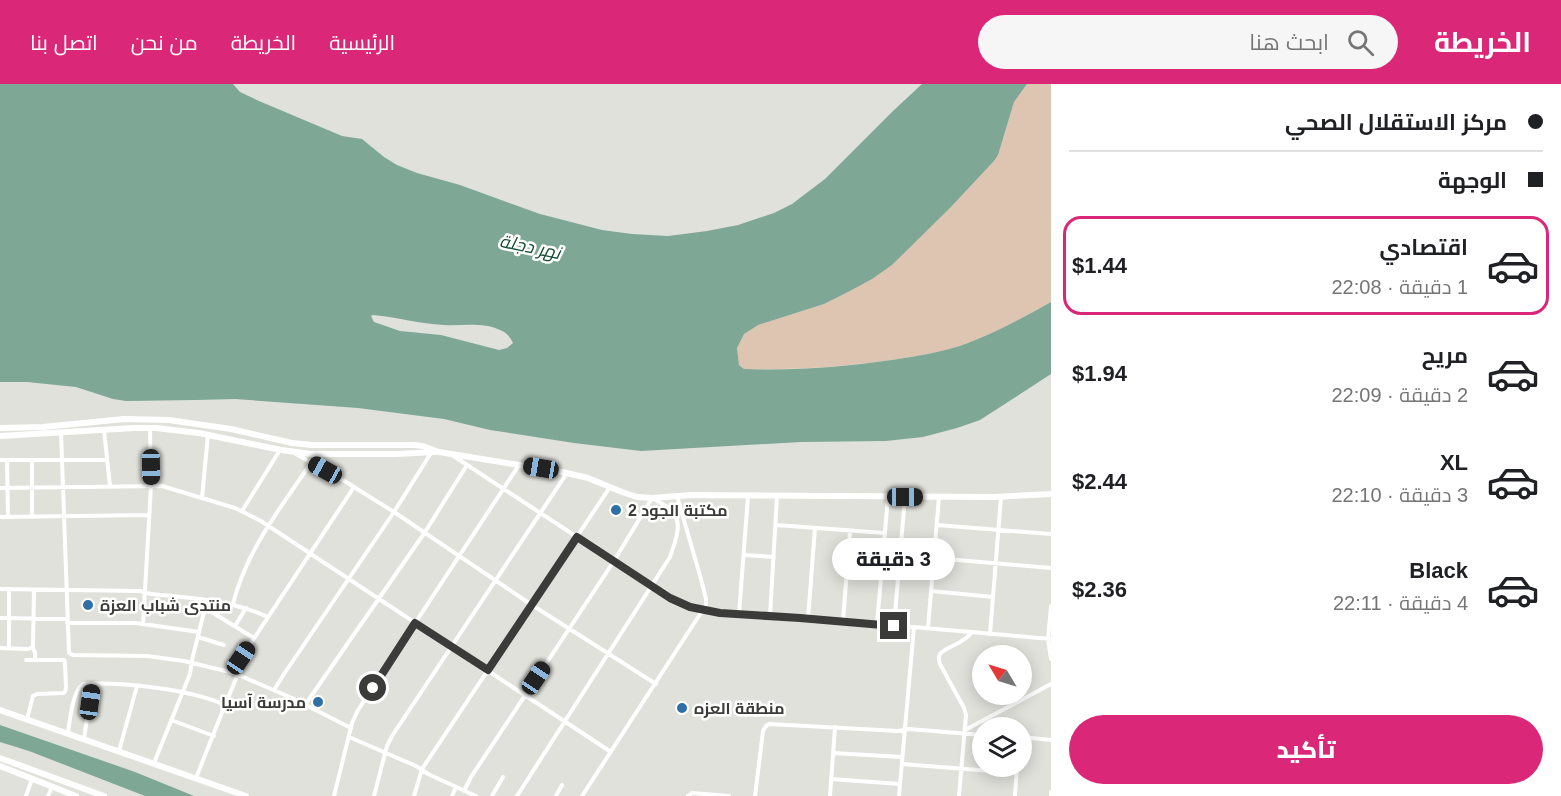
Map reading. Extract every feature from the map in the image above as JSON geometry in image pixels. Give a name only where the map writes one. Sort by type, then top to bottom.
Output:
[{"type":"main road","points":[[0,428],[43,427],[124,418],[169,420],[231,429],[292,443],[414,445],[439,452]]},
{"type":"main road","points":[[86,423],[87,431]]},
{"type":"main road","points":[[0,436],[150,428],[208,435],[292,452],[334,454],[439,452],[567,473],[588,478],[629,495],[652,498],[677,496],[1001,497],[1051,494]]},
{"type":"main road","points":[[0,710],[246,796]]},
{"type":"main road","points":[[0,758],[104,796]]},
{"type":"main road","points":[[0,766],[72,795]]},
{"type":"street","points":[[143,624],[151,486],[150,428]]},
{"type":"street","points":[[104,430],[110,487]]},
{"type":"street","points":[[61,432],[70,654]]},
{"type":"street","points":[[202,498],[208,435]]},
{"type":"street","points":[[242,511],[281,450]]},
{"type":"street","points":[[292,452],[394,512],[532,605],[656,684]]},
{"type":"street","points":[[274,690],[394,512],[431,452]]},
{"type":"street","points":[[449,453],[681,604],[720,613],[808,618],[1050,639]]},
{"type":"street","points":[[0,460],[107,460]]},
{"type":"street","points":[[7,460],[8,517]]},
{"type":"street","points":[[32,460],[32,517]]},
{"type":"street","points":[[233,604],[238,584],[248,561],[268,526],[312,463]]},
{"type":"street","points":[[305,705],[425,532],[467,465]]},
{"type":"street","points":[[334,796],[351,728],[358,710],[520,465]]},
{"type":"street","points":[[374,796],[392,736],[567,473]]},
{"type":"street","points":[[0,489],[167,487],[242,511],[310,553],[611,752]]},
{"type":"street","points":[[196,778],[241,658],[354,487]]},
{"type":"street","points":[[414,796],[422,769],[610,487]]},
{"type":"street","points":[[582,796],[706,605],[677,496]]},
{"type":"street","points":[[739,614],[748,496]]},
{"type":"street","points":[[770,616],[777,496]]},
{"type":"street","points":[[877,624],[888,497]]},
{"type":"street","points":[[894,626],[905,497]]},
{"type":"street","points":[[928,628],[939,497]]},
{"type":"street","points":[[990,634],[1001,497]]},
{"type":"street","points":[[464,790],[614,561],[652,498],[672,511],[676,518],[678,526],[670,557],[517,796]]},
{"type":"street","points":[[0,517],[149,515]]},
{"type":"street","points":[[776,525],[885,533]]},
{"type":"street","points":[[937,525],[1051,534]]},
{"type":"street","points":[[808,618],[815,528]]},
{"type":"street","points":[[843,621],[850,531]]},
{"type":"street","points":[[744,555],[774,557]]},
{"type":"street","points":[[934,558],[1051,568]]},
{"type":"street","points":[[0,589],[136,591],[233,604],[268,617]]},
{"type":"street","points":[[9,589],[9,648]]},
{"type":"street","points":[[32,647],[34,643],[34,590]]},
{"type":"street","points":[[931,591],[993,597]]},
{"type":"street","points":[[154,763],[190,674],[207,600]]},
{"type":"street","points":[[1051,606],[1051,659]]},
{"type":"street","points":[[205,608],[254,638]]},
{"type":"street","points":[[235,626],[246,608]]},
{"type":"street","points":[[0,618],[136,623],[199,634],[224,645]]},
{"type":"street","points":[[899,796],[914,627]]},
{"type":"street","points":[[959,796],[965,711],[939,660],[940,654],[967,639],[972,632]]},
{"type":"street","points":[[0,648],[32,647]]},
{"type":"street","points":[[32,647],[35,660]]},
{"type":"street","points":[[70,654],[147,656],[192,663],[236,674],[351,728]]},
{"type":"street","points":[[27,719],[34,695],[65,692],[64,661],[70,654]]},
{"type":"street","points":[[26,660],[64,661]]},
{"type":"street","points":[[68,733],[77,689],[82,684],[137,686],[211,699],[225,705]]},
{"type":"street","points":[[84,739],[92,684]]},
{"type":"street","points":[[965,732],[1051,684]]},
{"type":"street","points":[[119,751],[137,686]]},
{"type":"street","points":[[171,720],[213,736]]},
{"type":"street","points":[[755,796],[764,729],[771,723],[972,733]]},
{"type":"street","points":[[830,796],[835,727]]},
{"type":"street","points":[[349,737],[476,796]]},
{"type":"street","points":[[1032,738],[1051,740]]},
{"type":"street","points":[[833,753],[902,757]]},
{"type":"street","points":[[902,764],[972,769]]},
{"type":"street","points":[[492,796],[503,777]]},
{"type":"street","points":[[1015,796],[1017,777]]},
{"type":"street","points":[[26,796],[32,779]]},
{"type":"street","points":[[831,779],[900,784]]},
{"type":"street","points":[[556,796],[562,785]]},
{"type":"street","points":[[48,796],[52,787]]},
{"type":"street","points":[[452,796],[456,787]]},
{"type":"street","points":[[688,796],[692,793],[729,796]]},
{"type":"shaded area","points":[[1027,84],[1051,84],[1051,302],[979,339],[930,353],[892,360],[818,368],[744,369],[739,365],[737,347],[744,334],[757,325],[824,304],[892,265],[994,161],[998,155],[1014,102]]},
{"type":"water","name":"نهر دجلة","points":[[0,84],[233,84],[240,92],[259,101],[342,136],[362,139],[384,157],[417,173],[460,185],[540,214],[602,230],[668,236],[738,225],[774,213],[792,204],[825,179],[922,84],[1027,84],[1014,102],[998,155],[994,161],[892,265],[872,279],[824,304],[758,325],[744,334],[737,348],[739,365],[744,369],[818,368],[892,360],[968,343],[1051,302],[1051,374],[980,420],[957,428],[923,437],[886,441],[801,442],[641,451],[574,443],[490,430],[444,419],[358,408],[235,399],[126,401],[76,387],[0,382]],"holes":[[[371,316],[435,324],[487,326],[504,332],[513,343],[499,350],[441,335],[400,331],[374,322]]]},
{"type":"water","points":[[0,725],[135,772],[194,796],[145,796],[0,742]]},
{"type":"place","name":"مكتبة الجود 2","points":[[616,510]]},
{"type":"place","name":"منتدى شباب العزة","points":[[88,605]]},
{"type":"place","name":"مدرسة آسيا","points":[[318,702]]},
{"type":"place","name":"منطقة العزه","points":[[682,708]]},
{"type":"route","points":[[373,688],[415,623],[488,670],[577,537],[670,598],[690,607],[720,613],[894,626]]}]
